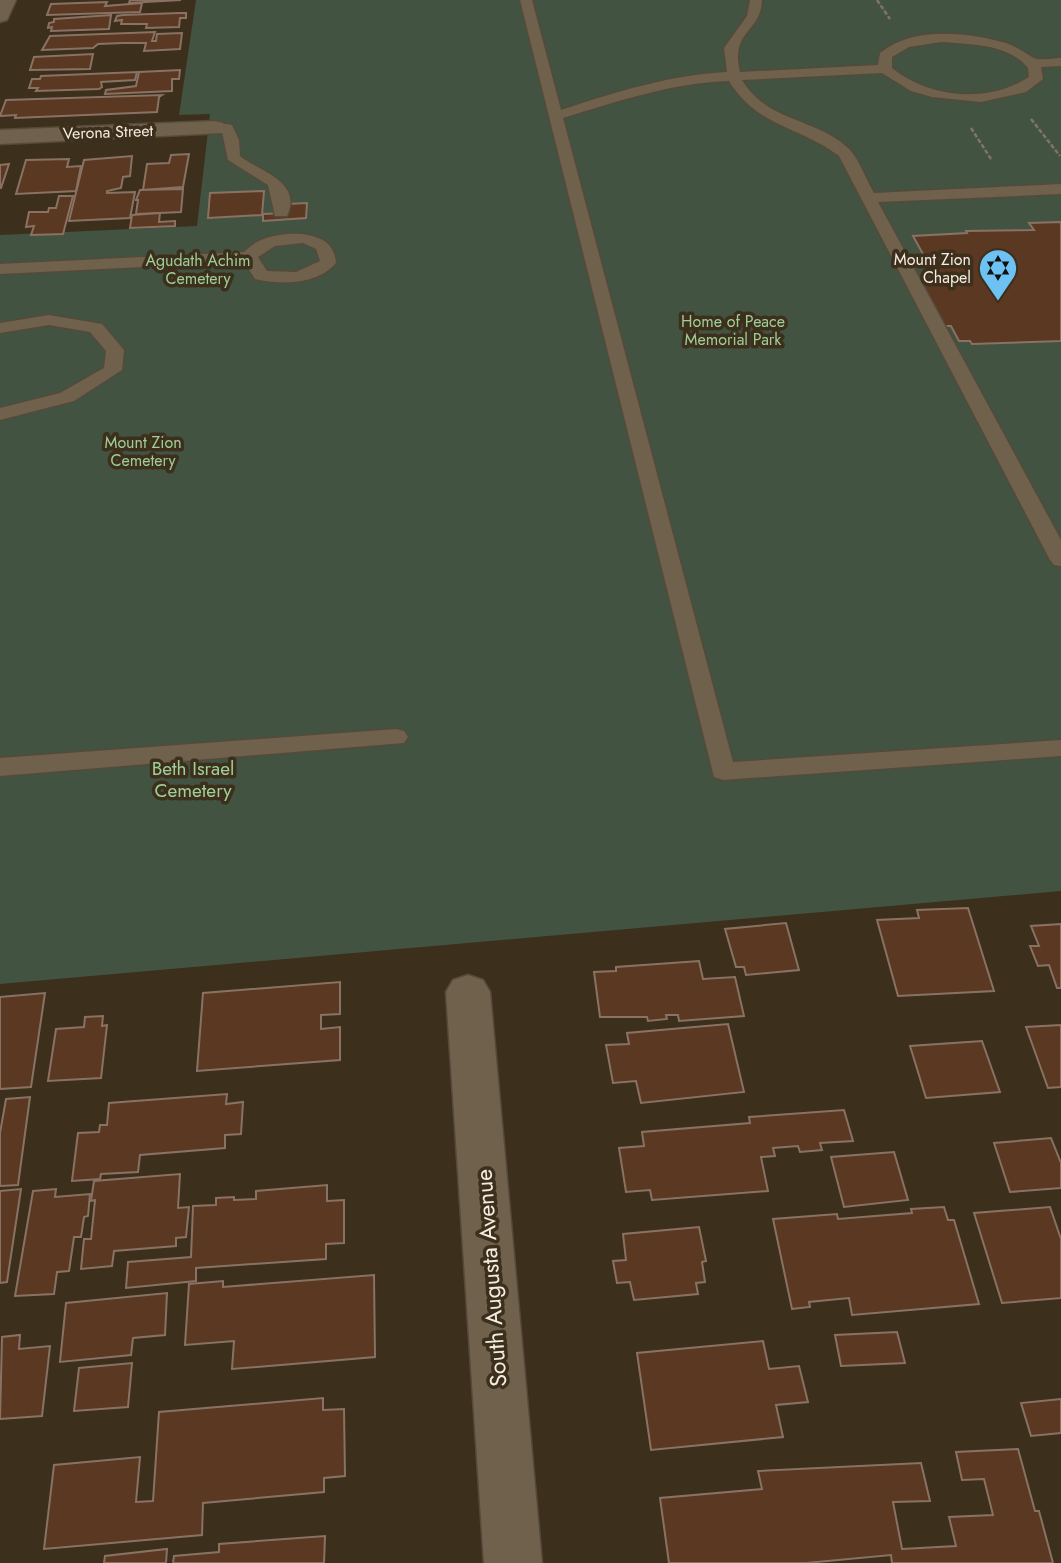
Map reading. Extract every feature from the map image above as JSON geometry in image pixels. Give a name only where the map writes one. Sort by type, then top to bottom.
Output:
[{"type":"street","points":[[0,16],[6,0]]},
{"type":"street","name":"Verona Street","points":[[0,137],[215,128]]},
{"type":"street","name":"South Augusta Avenue","points":[[468,992],[513,1563]]},
{"type":"lane","points":[[526,0],[723,771],[1061,748]]},
{"type":"lane","points":[[756,0],[755,16],[731,46],[730,55],[734,74],[751,106],[838,147],[845,154],[1061,560]]},
{"type":"lane","points":[[556,116],[651,86],[734,74],[884,69],[891,76],[914,88],[949,96],[983,97],[1012,93],[1035,79],[1037,72],[1033,63],[1024,56],[997,45],[941,38],[906,43],[892,49],[885,56],[884,69]]},
{"type":"lane","points":[[1033,63],[1061,62]]},
{"type":"lane","points":[[215,128],[228,128],[233,157],[240,164],[271,179],[279,186],[282,195],[281,213]]},
{"type":"lane","points":[[868,198],[1061,189]]},
{"type":"lane","points":[[0,269],[249,257]]},
{"type":"lane","points":[[0,328],[49,320],[96,328],[116,350],[113,370],[67,397],[0,414]]},
{"type":"lane","points":[[0,767],[396,737]]},
{"type":"path","points":[[1012,93],[1061,158]]},
{"type":"path","points":[[949,96],[1013,191]]},
{"type":"green space","name":"Home of Peace Memorial Park","points":[[196,0],[1061,0],[1061,891],[0,984],[0,235],[197,226],[210,114],[179,115]]},
{"type":"building","points":[[130,0],[181,0],[129,3]]},
{"type":"building","points":[[107,2],[105,6],[142,3],[140,12],[47,15],[51,4]]},
{"type":"building","points":[[186,13],[186,18],[180,18],[179,27],[146,28],[147,24],[121,24],[122,20],[115,21],[117,16],[123,15]]},
{"type":"building","points":[[111,15],[109,29],[51,31],[52,27],[48,28],[54,19]]},
{"type":"building","points":[[155,32],[152,41],[156,41],[157,34],[182,33],[180,49],[144,51],[146,43],[123,43],[98,44],[93,48],[42,50],[50,36]]},
{"type":"building","points":[[93,54],[90,69],[30,70],[34,57]]},
{"type":"building","points":[[180,70],[179,79],[172,79],[172,91],[105,94],[106,90],[136,86],[139,72]]},
{"type":"building","points":[[137,72],[135,80],[101,82],[102,87],[99,89],[36,91],[38,88],[29,88],[32,79],[40,79],[41,76]]},
{"type":"building","points":[[162,95],[159,97],[157,112],[15,118],[16,115],[0,116],[6,100]]},
{"type":"building","points":[[189,154],[183,187],[143,190],[147,164],[169,163],[171,155]]},
{"type":"building","points":[[132,156],[130,176],[123,177],[121,188],[107,191],[135,192],[130,218],[69,221],[84,160]]},
{"type":"building","points":[[69,159],[67,167],[81,166],[76,191],[16,194],[26,160]]},
{"type":"building","points":[[9,164],[1,188],[0,188],[0,165]]},
{"type":"building","points":[[183,189],[181,212],[136,214],[136,200],[140,190]]},
{"type":"building","points":[[264,191],[262,215],[208,218],[210,193]]},
{"type":"building","points":[[59,196],[73,196],[63,234],[31,235],[34,226],[26,227],[29,212],[48,212],[49,208],[56,208]]},
{"type":"building","points":[[307,203],[306,218],[263,221],[263,214],[287,213],[287,204]]},
{"type":"building","points":[[160,213],[159,222],[175,221],[175,226],[130,228],[132,215]]},
{"type":"building","name":"Mount Zion Chapel","points":[[1061,222],[1061,341],[972,344],[970,341],[959,341],[951,326],[939,326],[915,280],[937,279],[924,263],[928,263],[913,236],[967,233],[966,231],[1034,230],[1029,223]]},
{"type":"building","points":[[968,908],[994,991],[898,996],[877,920],[919,918],[917,910]]},
{"type":"building","points":[[786,923],[799,970],[746,975],[744,967],[736,967],[725,929]]},
{"type":"building","points":[[1061,924],[1061,988],[1057,988],[1049,965],[1038,966],[1030,946],[1039,946],[1031,926]]},
{"type":"building","points":[[699,961],[703,979],[735,977],[744,1016],[679,1021],[678,1015],[666,1015],[667,1019],[648,1021],[647,1017],[600,1017],[594,972],[616,971],[616,967]]},
{"type":"building","points":[[340,982],[340,1014],[321,1015],[321,1029],[340,1027],[340,1060],[197,1071],[203,993]]},
{"type":"building","points":[[45,993],[31,1087],[0,1089],[0,997]]},
{"type":"building","points":[[103,1016],[102,1026],[107,1025],[101,1078],[48,1081],[56,1029],[84,1027],[85,1017]]},
{"type":"building","points":[[728,1024],[744,1092],[641,1103],[636,1081],[613,1083],[606,1045],[629,1044],[627,1033]]},
{"type":"building","points":[[1061,1025],[1061,1087],[1048,1088],[1026,1027]]},
{"type":"building","points":[[982,1041],[1000,1092],[926,1098],[910,1046]]},
{"type":"building","points":[[227,1094],[226,1104],[243,1102],[241,1134],[225,1135],[225,1148],[140,1155],[138,1172],[101,1174],[100,1179],[72,1181],[78,1133],[99,1132],[100,1125],[107,1125],[109,1103]]},
{"type":"building","points":[[30,1097],[18,1185],[0,1186],[0,1133],[6,1099]]},
{"type":"building","points":[[844,1110],[853,1141],[820,1143],[822,1150],[800,1152],[798,1146],[773,1148],[775,1156],[761,1157],[768,1191],[652,1200],[650,1190],[626,1192],[619,1148],[644,1146],[642,1132],[750,1123],[749,1117]]},
{"type":"building","points":[[1051,1138],[1061,1163],[1061,1188],[1010,1192],[994,1143]]},
{"type":"building","points":[[894,1152],[908,1200],[844,1207],[831,1157]]},
{"type":"building","points":[[180,1174],[178,1208],[189,1207],[186,1237],[176,1238],[176,1246],[114,1251],[112,1266],[81,1269],[84,1239],[91,1239],[94,1181]]},
{"type":"building","points":[[327,1185],[327,1201],[344,1200],[344,1243],[326,1244],[326,1259],[196,1268],[196,1281],[126,1288],[128,1262],[191,1257],[193,1206],[216,1205],[216,1198],[256,1199],[256,1191]]},
{"type":"building","points":[[21,1189],[7,1282],[0,1283],[0,1191]]},
{"type":"building","points":[[56,1189],[55,1197],[90,1194],[88,1216],[84,1217],[81,1237],[74,1237],[69,1271],[57,1272],[54,1294],[15,1296],[33,1191]]},
{"type":"building","points":[[944,1207],[948,1220],[954,1220],[979,1304],[852,1315],[849,1298],[809,1302],[810,1307],[792,1309],[773,1219],[837,1214],[838,1219],[912,1213],[911,1209]]},
{"type":"building","points":[[1050,1207],[1061,1239],[1061,1298],[1002,1303],[974,1213]]},
{"type":"building","points":[[699,1227],[706,1261],[702,1262],[705,1282],[696,1283],[698,1294],[634,1300],[630,1282],[617,1283],[613,1261],[626,1260],[623,1234]]},
{"type":"building","points":[[374,1275],[375,1357],[232,1369],[234,1341],[185,1345],[189,1284],[223,1281],[223,1287]]},
{"type":"building","points":[[167,1293],[165,1335],[133,1338],[131,1355],[60,1362],[66,1303]]},
{"type":"building","points":[[897,1332],[905,1363],[841,1366],[835,1335]]},
{"type":"building","points":[[20,1335],[19,1349],[50,1346],[42,1416],[0,1419],[2,1337]]},
{"type":"building","points":[[763,1341],[769,1369],[799,1366],[808,1402],[776,1405],[783,1437],[651,1450],[637,1353]]},
{"type":"building","points":[[132,1363],[128,1407],[74,1411],[79,1368]]},
{"type":"building","points":[[323,1398],[323,1410],[344,1409],[345,1476],[324,1478],[324,1492],[203,1503],[202,1535],[44,1549],[54,1465],[140,1457],[136,1502],[153,1501],[159,1412]]},
{"type":"building","points":[[1061,1399],[1061,1433],[1031,1436],[1021,1403]]},
{"type":"building","points":[[1018,1449],[1053,1563],[892,1563],[891,1555],[806,1563],[669,1563],[660,1498],[762,1489],[758,1471],[921,1463],[930,1501],[893,1502],[902,1549],[956,1546],[949,1517],[993,1515],[984,1479],[962,1480],[956,1452]]},
{"type":"building","points":[[325,1536],[324,1563],[173,1563],[174,1556],[219,1552],[219,1544]]},
{"type":"building","points":[[167,1549],[166,1563],[104,1563],[105,1556]]},
{"type":"place","name":"Mount Zion Chapel","points":[[998,302]]},
{"type":"park label","name":"Agudath Achim Cemetery","points":[[198,269]]},
{"type":"park label","name":"Mount Zion Cemetery","points":[[143,451]]},
{"type":"park label","name":"Beth Israel Cemetery","points":[[193,779]]}]
